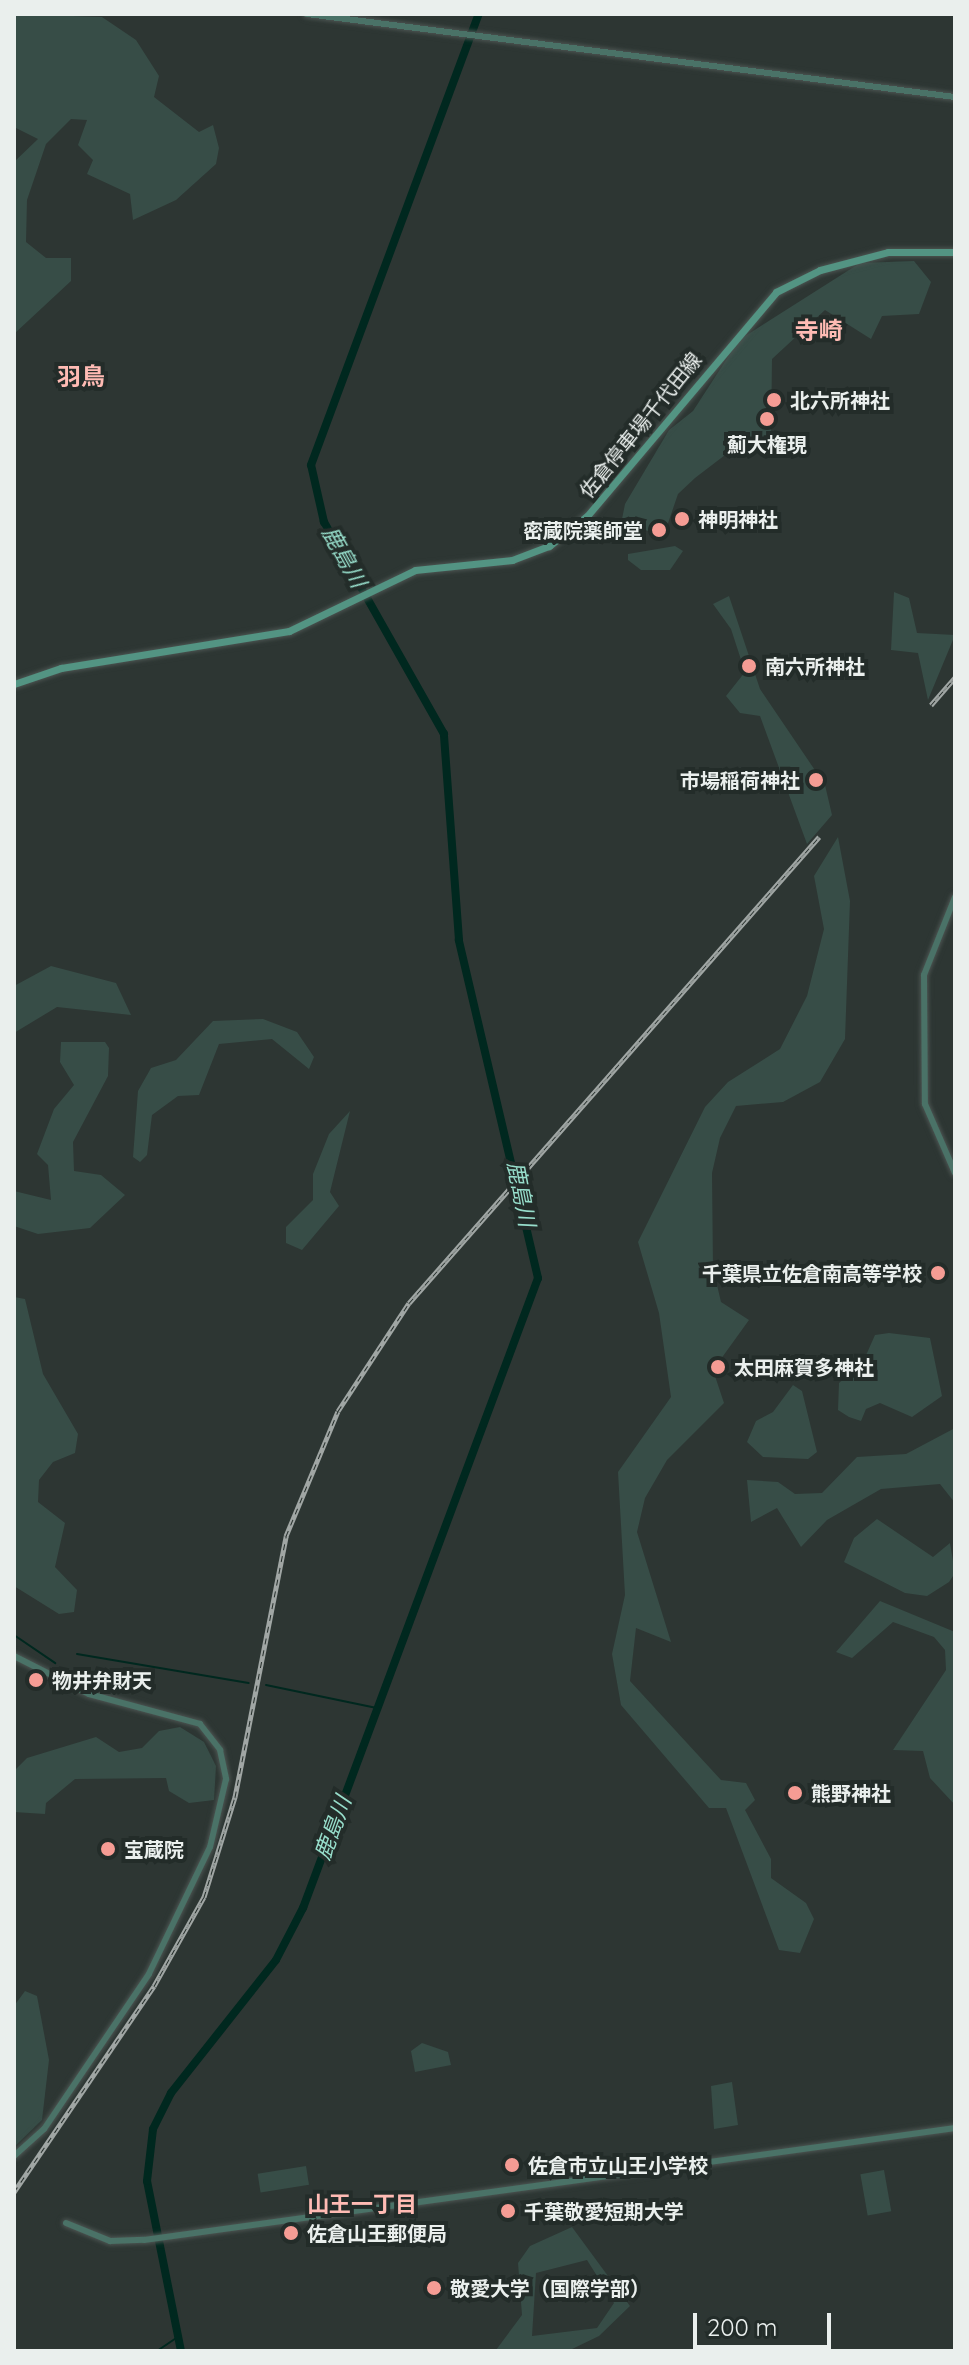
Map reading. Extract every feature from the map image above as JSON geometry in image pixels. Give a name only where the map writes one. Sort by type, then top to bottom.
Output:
[{"type":"main road","name":"佐倉停車場千代田線","points":[[14,684],[61,668],[289,631],[356,602],[415,570],[522,558],[569,532],[738,331],[786,285],[888,252],[955,252]]},
{"type":"street","points":[[307,14],[955,97]]},
{"type":"street","points":[[955,897],[925,962],[924,989],[925,1104],[955,1173]]},
{"type":"street","points":[[14,1656],[89,1694],[200,1724],[220,1750],[226,1779],[210,1847],[149,1974],[44,2129],[14,2156]]},
{"type":"street","points":[[66,2223],[110,2241],[144,2240],[955,2128]]},
{"type":"green space","points":[[14,14],[102,17],[136,40],[159,76],[154,97],[199,132],[213,125],[219,148],[216,164],[176,200],[133,220],[130,194],[87,174],[93,160],[78,145],[87,120],[71,119],[46,144],[27,200],[26,242],[46,258],[71,258],[71,281],[14,334],[14,162],[38,139],[14,127]]},
{"type":"green space","points":[[914,261],[931,282],[919,314],[882,316],[871,339],[825,310],[772,359],[771,439],[729,452],[695,478],[678,494],[664,535],[621,524],[625,504],[669,430],[693,411],[739,340],[860,263]]},
{"type":"green space","points":[[675,546],[683,551],[670,570],[641,570],[628,560],[628,554]]},
{"type":"green space","points":[[894,592],[909,598],[917,633],[955,635],[928,700],[918,653],[891,650]]},
{"type":"green space","points":[[729,596],[760,689],[825,785],[832,815],[807,844],[760,716],[740,713],[726,696],[745,672],[731,629],[713,604]]},
{"type":"green space","points":[[838,837],[850,901],[845,1039],[820,1082],[783,1102],[736,1106],[720,1138],[712,1173],[713,1268],[721,1302],[749,1320],[713,1370],[724,1403],[667,1460],[645,1498],[637,1532],[671,1642],[636,1628],[630,1681],[721,1780],[746,1783],[755,1800],[745,1810],[771,1859],[771,1878],[806,1903],[814,1919],[800,1953],[779,1950],[726,1808],[709,1808],[621,1705],[612,1654],[625,1595],[618,1472],[671,1397],[659,1313],[638,1242],[705,1107],[728,1082],[780,1049],[807,996],[824,929],[814,876]]},
{"type":"green space","points":[[51,966],[116,983],[131,1015],[57,1007],[14,1033],[14,986]]},
{"type":"green space","points":[[263,1019],[297,1032],[314,1057],[309,1069],[272,1039],[219,1044],[199,1095],[178,1096],[152,1115],[147,1155],[140,1162],[133,1157],[138,1091],[151,1068],[176,1060],[213,1021]]},
{"type":"green space","points":[[61,1042],[105,1042],[109,1048],[108,1076],[73,1142],[74,1171],[101,1175],[125,1195],[90,1228],[38,1234],[14,1226],[14,1191],[51,1200],[48,1165],[37,1154],[54,1109],[74,1085],[60,1062]]},
{"type":"green space","points":[[350,1111],[330,1192],[339,1206],[302,1250],[286,1243],[286,1227],[313,1200],[313,1174],[329,1134]]},
{"type":"green space","points":[[14,1297],[25,1299],[43,1374],[78,1434],[75,1453],[53,1462],[39,1480],[38,1502],[65,1523],[55,1567],[77,1590],[74,1612],[59,1614],[14,1586]]},
{"type":"green space","points":[[889,1333],[930,1338],[942,1396],[912,1417],[880,1403],[866,1409],[861,1421],[849,1417],[838,1410],[839,1383],[863,1362],[875,1335]]},
{"type":"green space","points":[[793,1385],[802,1391],[817,1452],[808,1459],[763,1457],[747,1442],[756,1421],[773,1412]]},
{"type":"green space","points":[[955,1428],[955,1503],[940,1484],[881,1489],[827,1520],[801,1547],[777,1508],[751,1522],[747,1480],[778,1482],[795,1494],[822,1493],[857,1457],[906,1454]]},
{"type":"green space","points":[[877,1519],[933,1557],[950,1543],[955,1573],[949,1582],[927,1596],[905,1593],[844,1562],[854,1538]]},
{"type":"green space","points":[[880,1601],[955,1632],[955,1805],[930,1778],[923,1751],[893,1750],[946,1670],[945,1650],[934,1637],[893,1622],[852,1658],[836,1652]]},
{"type":"green space","points":[[180,1727],[204,1742],[216,1766],[214,1800],[189,1803],[169,1791],[166,1778],[75,1779],[46,1803],[45,1814],[14,1812],[14,1771],[27,1758],[96,1737],[119,1752],[142,1748],[159,1731]]},
{"type":"green space","points":[[25,1991],[37,1996],[49,2060],[42,2120],[14,2147],[14,2006]]},
{"type":"green space","points":[[422,2043],[448,2052],[451,2065],[415,2072],[411,2051]]},
{"type":"green space","points":[[732,2082],[738,2125],[714,2129],[711,2086]]},
{"type":"green space","points":[[306,2166],[309,2185],[261,2192],[258,2174]]},
{"type":"green space","points":[[884,2170],[891,2211],[868,2216],[860,2174]]},
{"type":"green space","points":[[572,2227],[630,2306],[599,2336],[568,2351],[481,2351],[496,2350],[522,2315],[518,2263],[530,2246]],"holes":[[[587,2260],[614,2303],[597,2328],[532,2336],[536,2273]]]},
{"type":"waterway","name":"鹿島川","points":[[181,2351],[147,2181],[153,2129],[171,2093],[276,1960],[303,1908],[538,1278],[459,940],[444,734],[324,522],[311,465],[479,14]]},
{"type":"waterway","points":[[14,1635],[55,1663]]},
{"type":"waterway","points":[[77,1654],[249,1683]]},
{"type":"waterway","points":[[266,1685],[377,1708]]},
{"type":"waterway","points":[[157,2351],[178,2337]]},
{"type":"railway","points":[[931,705],[955,677]]},
{"type":"railway","points":[[14,2192],[154,1986],[204,1897],[235,1797],[286,1536],[338,1411],[409,1303],[819,837]]},
{"type":"place","name":"北六所神社","points":[[774,400]]},
{"type":"place","name":"薊大権現","points":[[767,419]]},
{"type":"place","name":"神明神社","points":[[682,519]]},
{"type":"place","name":"密蔵院薬師堂","points":[[659,530]]},
{"type":"place","name":"南六所神社","points":[[749,666]]},
{"type":"place","name":"市場稲荷神社","points":[[816,780]]},
{"type":"place","name":"千葉県立佐倉南高等学校","points":[[938,1273]]},
{"type":"place","name":"太田麻賀多神社","points":[[718,1367]]},
{"type":"place","name":"物井弁財天","points":[[36,1680]]},
{"type":"place","name":"熊野神社","points":[[795,1793]]},
{"type":"place","name":"宝蔵院","points":[[108,1849]]},
{"type":"place","name":"佐倉市立山王小学校","points":[[512,2165]]},
{"type":"place","name":"千葉敬愛短期大学","points":[[508,2211]]},
{"type":"place","name":"佐倉山王郵便局","points":[[291,2233]]},
{"type":"place","name":"敬愛大学（国際学部）","points":[[434,2288]]},
{"type":"district","name":"寺崎","points":[[819,331]]},
{"type":"district","name":"羽鳥","points":[[81,377]]},
{"type":"district","name":"山王一丁目","points":[[362,2205]]}]
